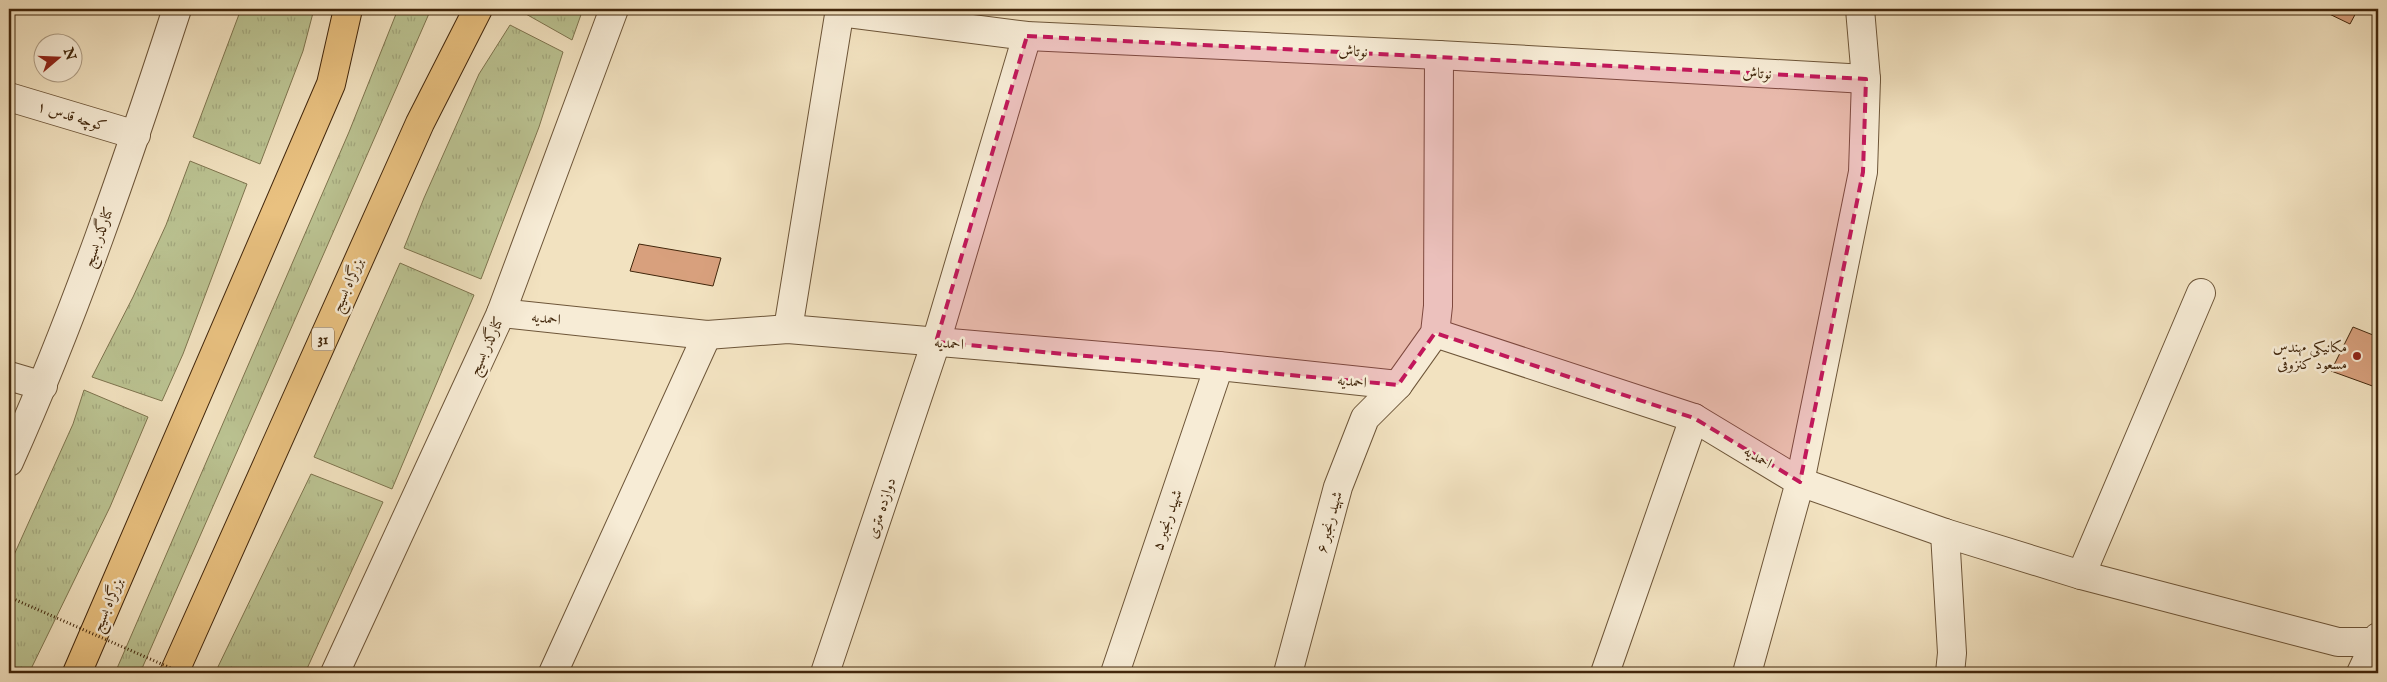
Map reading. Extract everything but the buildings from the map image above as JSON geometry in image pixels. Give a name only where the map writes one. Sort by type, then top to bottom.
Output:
[{"type":"highway","name":"بزرگراه بسیج","points":[[77,673],[331,84],[348,9]]},
{"type":"highway","name":"بزرگراه بسیج","points":[[174,673],[420,123],[478,9]]},
{"type":"street","name":"کنارگذر بسیج","points":[[9,462],[43,386],[136,135],[177,9]]},
{"type":"street","name":"کنارگذر بسیج","points":[[335,673],[501,313],[614,9]]},
{"type":"street","points":[[1747,673],[1800,482],[1863,172],[1866,80],[1860,9]]},
{"type":"street","points":[[788,329],[840,10]]},
{"type":"street","name":"نوتاش","points":[[840,10],[1027,36],[1439,56],[1866,80]]},
{"type":"street","name":"دوازده متری","points":[[825,673],[936,342],[1027,36]]},
{"type":"street","points":[[1435,334],[1438,306],[1439,56]]},
{"type":"street","name":"کوچه قدس ۱","points":[[9,97],[136,135]]},
{"type":"street","points":[[2081,575],[2201,293]]},
{"type":"street","name":"احمدیه","points":[[501,313],[707,335],[788,329],[1219,366],[1398,385]]},
{"type":"street","name":"احمدیه","points":[[1435,334],[1694,418],[1800,482],[1945,533],[2081,575],[2338,642],[2378,640]]},
{"type":"street","name":"شهید رنجبر ۶","points":[[1288,673],[1338,486],[1365,418],[1398,385],[1435,334]]},
{"type":"street","points":[[553,673],[707,335]]},
{"type":"street","name":"شهید رنجبر ۵","points":[[1115,673],[1219,366]]},
{"type":"street","points":[[9,376],[43,386]]},
{"type":"street","points":[[1605,673],[1694,418]]},
{"type":"street","points":[[1945,533],[1952,653],[1950,673]]},
{"type":"street","points":[[2361,673],[2378,640]]},
{"type":"path","points":[[9,597],[182,673]]},
{"type":"highlighted area","points":[[1027,36],[1866,79],[1863,172],[1800,482],[1694,418],[1435,333],[1398,385],[936,342]]},
{"type":"green space","points":[[241,9],[314,9],[303,51],[260,164],[193,137]]},
{"type":"green space","points":[[398,9],[431,9],[140,673],[115,673],[349,132]]},
{"type":"green space","points":[[517,9],[583,9],[572,40]]},
{"type":"green space","points":[[510,25],[563,52],[539,127],[481,279],[404,248],[479,74]]},
{"type":"green space","points":[[190,161],[247,184],[183,354],[162,401],[92,377],[133,297],[166,225]]},
{"type":"green space","points":[[400,263],[474,295],[392,489],[314,457]]},
{"type":"green space","points":[[84,390],[148,417],[110,507],[29,673],[9,673],[9,566],[73,424]]},
{"type":"green space","points":[[311,474],[383,502],[305,673],[215,673]]},
{"type":"place","name":"مکانیکی مهندس مسعود کنزوقی","points":[[2357,356]]}]
